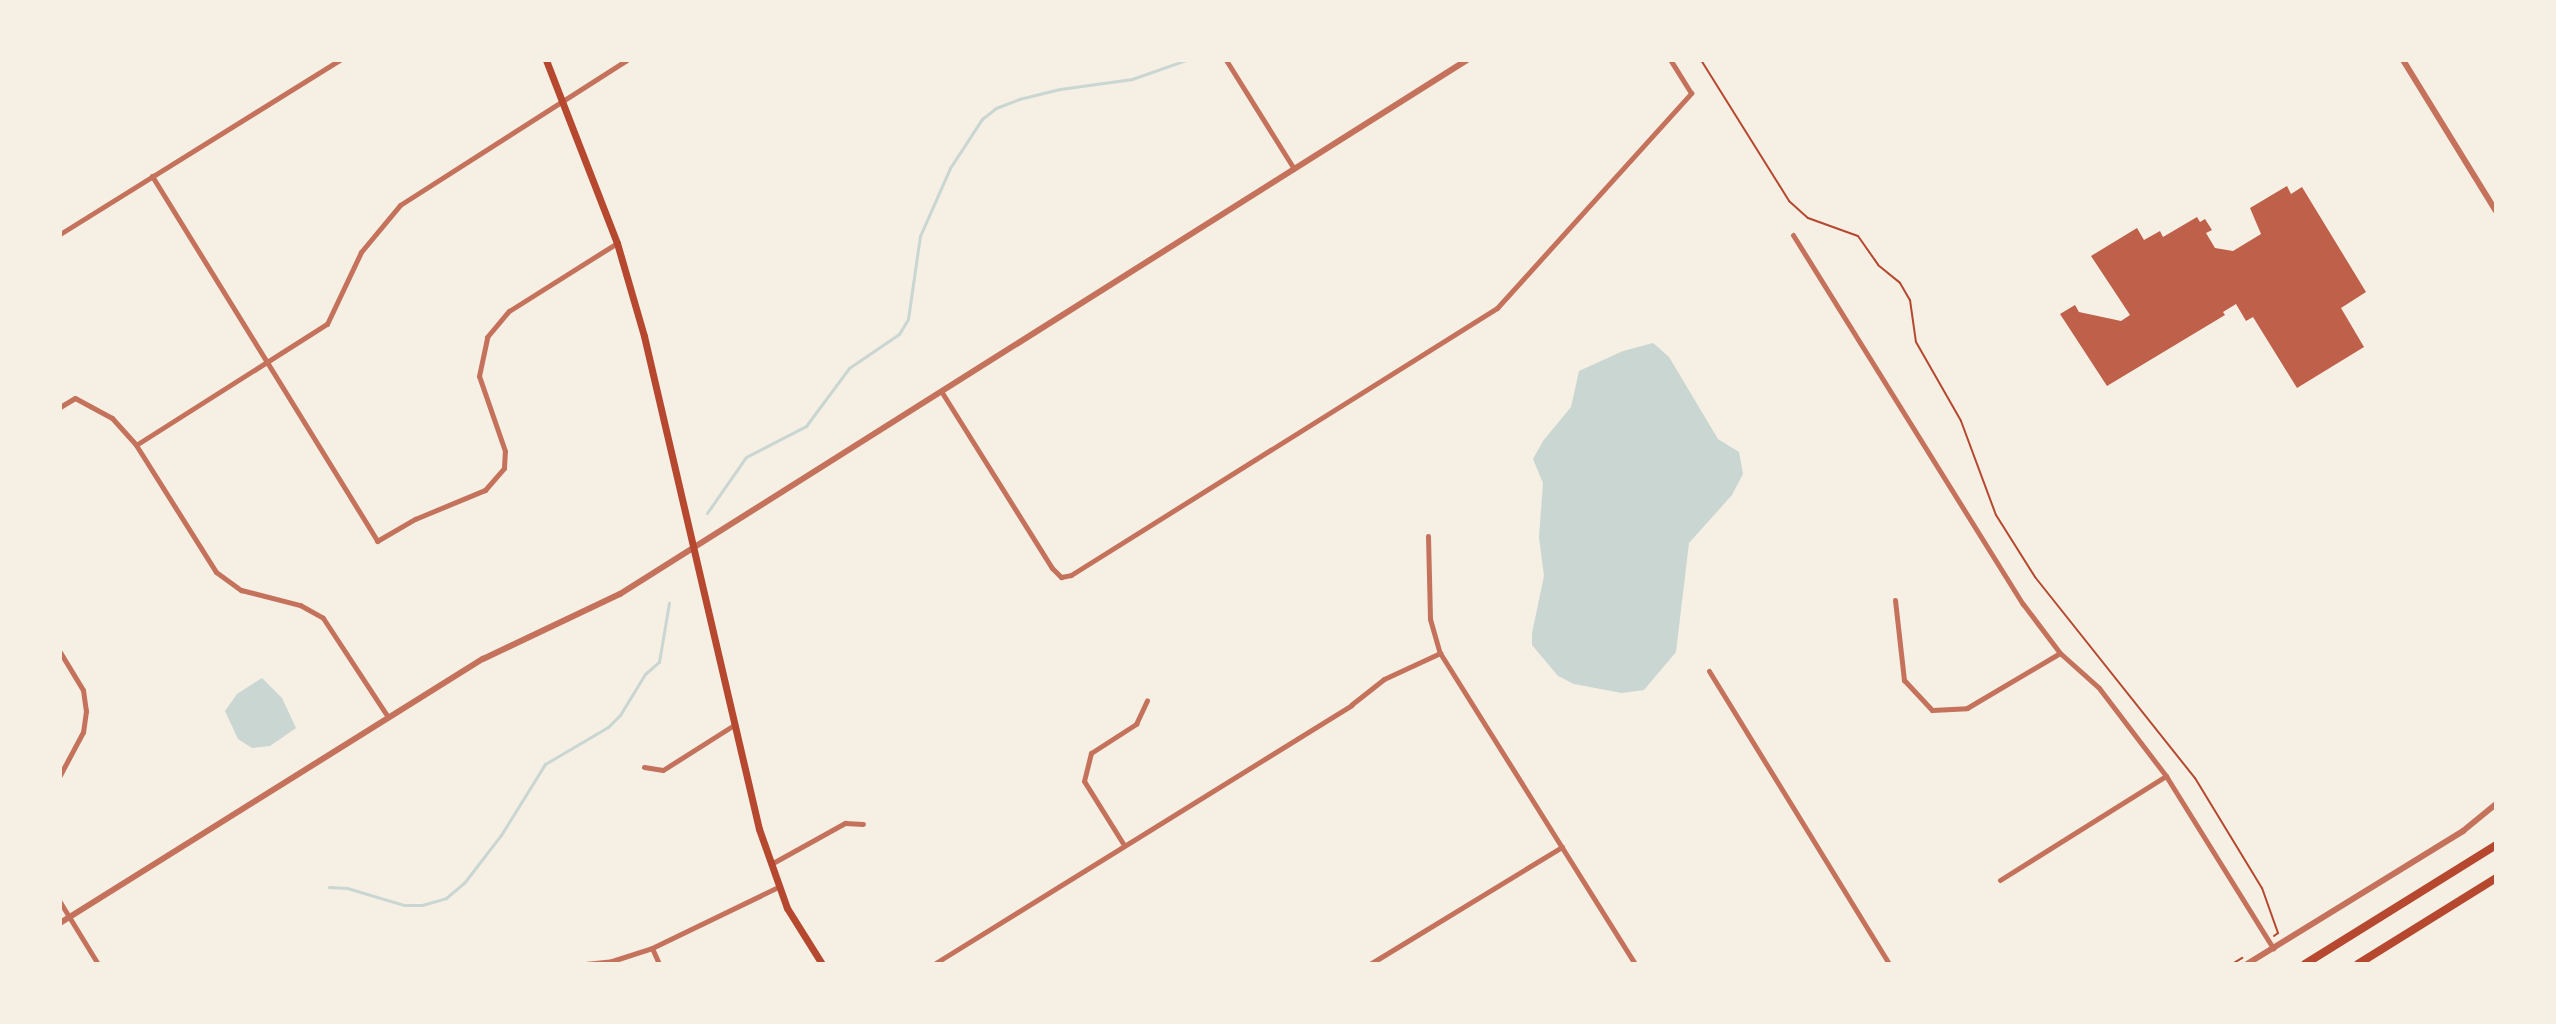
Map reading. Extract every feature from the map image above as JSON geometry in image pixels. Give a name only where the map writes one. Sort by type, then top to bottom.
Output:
[{"type":"highway","points":[[2305,964],[2496,845]]},
{"type":"highway","points":[[2358,964],[2496,878]]},
{"type":"main road","points":[[546,60],[617,243],[644,336],[734,725],[770,865],[778,887],[822,964]]},
{"type":"street","points":[[60,234],[340,60]]},
{"type":"street","points":[[136,445],[268,365],[327,324],[361,252],[400,205],[561,99],[627,60]]},
{"type":"street","points":[[1226,60],[1294,169]]},
{"type":"street","points":[[60,923],[483,659],[620,594],[1467,60]]},
{"type":"street","points":[[941,391],[1052,568],[1061,577],[1071,575],[1497,308],[1691,93],[1670,60]]},
{"type":"street","points":[[2403,60],[2496,211]]},
{"type":"street","points":[[152,176],[377,541],[415,519],[485,490],[504,468],[505,451],[479,376],[487,337],[509,311],[617,243]]},
{"type":"street","points":[[1793,235],[2023,604],[2060,653],[2099,688],[2166,776],[2273,948]]},
{"type":"street","points":[[60,407],[75,398],[112,418],[136,445],[216,572],[241,590],[300,605],[323,618],[388,717]]},
{"type":"street","points":[[1428,536],[1430,619],[1440,653],[1632,963]]},
{"type":"street","points":[[1895,600],[1904,680],[1932,710],[1967,708],[2060,653]]},
{"type":"street","points":[[60,652],[83,690],[86,711],[83,732],[60,775]]},
{"type":"street","points":[[934,964],[1351,705],[1384,679],[1440,653]]},
{"type":"street","points":[[1709,671],[1889,964]]},
{"type":"street","points":[[1124,845],[1084,781],[1091,753],[1136,724],[1147,700]]},
{"type":"street","points":[[644,767],[663,770],[734,725]]},
{"type":"street","points":[[2000,880],[2166,776]]},
{"type":"street","points":[[2247,964],[2463,831],[2496,804]]},
{"type":"street","points":[[770,865],[845,823],[863,824]]},
{"type":"street","points":[[1370,964],[1562,847]]},
{"type":"street","points":[[585,964],[612,961],[652,948],[778,887]]},
{"type":"street","points":[[60,902],[98,964]]},
{"type":"street","points":[[652,948],[659,964]]},
{"type":"path","points":[[1701,60],[1789,201],[1808,218],[1858,236],[1873,259],[1900,283],[1910,300],[1916,342],[1961,421],[1996,515],[2035,577],[2195,778],[2262,888],[2278,933]]},
{"type":"shaded area","points":[[1653,343],[1669,357],[1718,439],[1739,452],[1743,474],[1732,495],[1689,543],[1676,652],[1644,690],[1622,693],[1574,684],[1558,676],[1532,645],[1544,576],[1539,537],[1543,483],[1533,459],[1543,441],[1571,407],[1579,371],[1623,351]]},
{"type":"shaded area","points":[[262,678],[282,698],[296,728],[270,746],[252,748],[238,739],[225,711],[237,694]]},
{"type":"building","points":[[2287,186],[2291,194],[2302,187],[2366,292],[2341,308],[2364,347],[2297,388],[2253,317],[2246,321],[2236,304],[2223,312],[2225,315],[2107,386],[2060,314],[2075,305],[2079,312],[2121,321],[2130,315],[2091,256],[2137,228],[2144,240],[2160,231],[2163,237],[2197,217],[2200,222],[2205,219],[2212,230],[2206,233],[2215,248],[2233,251],[2261,234],[2250,208]]},
{"type":"waterway","points":[[707,513],[746,457],[806,426],[849,368],[899,334],[908,319],[920,236],[950,168],[982,119],[996,108],[1019,99],[1060,89],[1132,79],[1186,60]]},
{"type":"waterway","points":[[329,887],[347,888],[404,905],[422,905],[446,898],[464,883],[501,835],[545,764],[608,727],[620,715],[645,674],[659,662],[669,603]]}]
